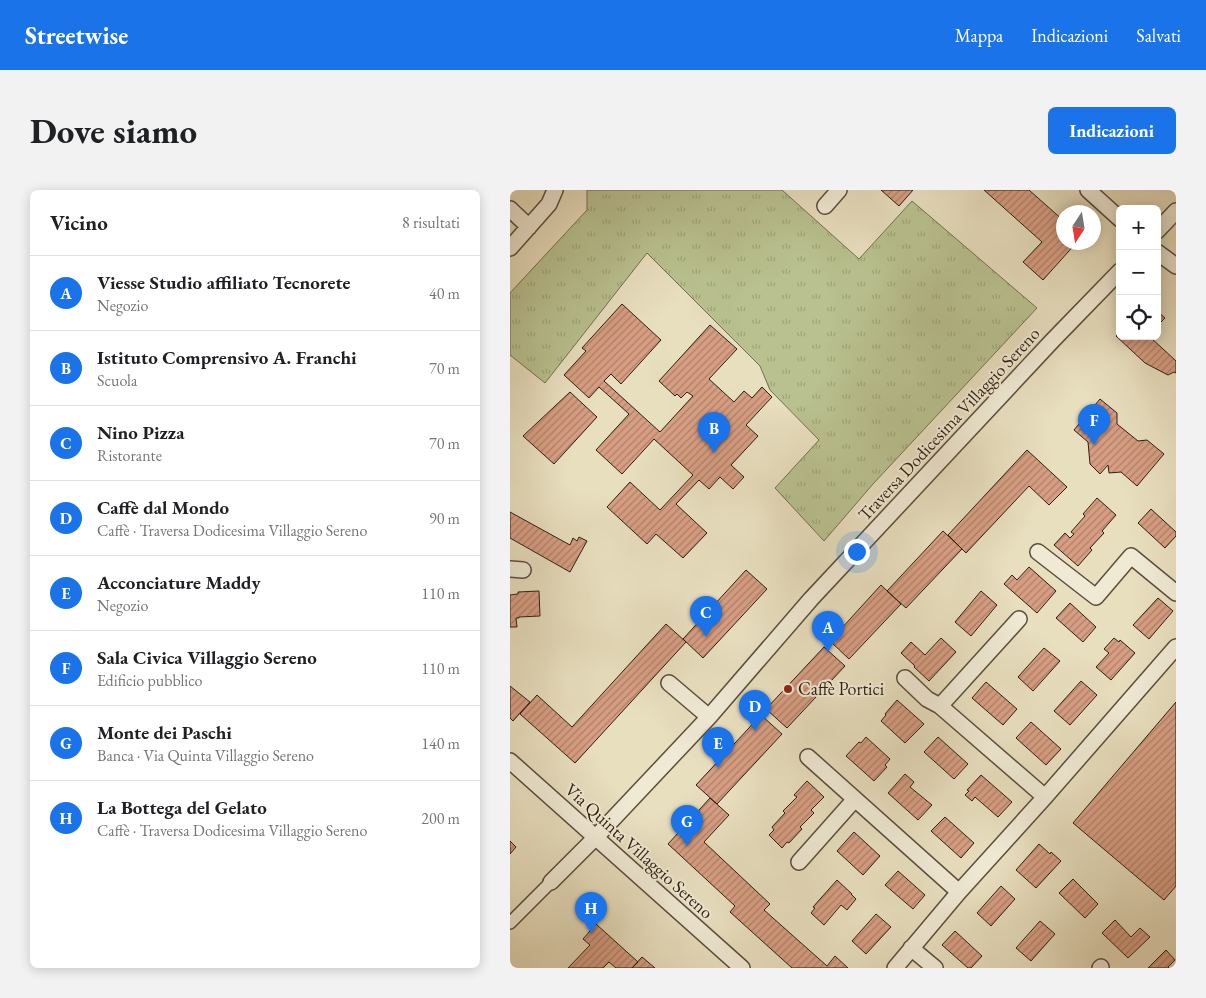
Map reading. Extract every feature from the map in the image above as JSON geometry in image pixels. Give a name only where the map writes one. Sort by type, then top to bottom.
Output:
[{"type":"street","points":[[510,248],[549,204],[555,190]]},
{"type":"street","points":[[825,206],[839,190]]},
{"type":"street","points":[[1088,190],[1116,215]]},
{"type":"street","points":[[510,209],[529,227]]},
{"type":"street","points":[[1161,228],[1176,211]]},
{"type":"street","points":[[1161,255],[1176,266]]},
{"type":"street","name":"Traversa Dodicesima Villaggio Sereno","points":[[510,922],[595,838],[709,717],[811,600],[1053,340],[1116,275]]},
{"type":"street","points":[[1038,552],[1096,597],[1131,556],[1176,593]]},
{"type":"street","points":[[940,706],[1019,618]]},
{"type":"street","points":[[895,968],[959,892],[1176,647]]},
{"type":"street","points":[[906,678],[928,699],[940,706],[1045,797]]},
{"type":"street","points":[[669,683],[709,717]]},
{"type":"street","points":[[808,757],[959,892]]},
{"type":"street","name":"Via Quinta Villaggio Sereno","points":[[510,762],[742,968]]},
{"type":"street","points":[[799,862],[855,799]]},
{"type":"street","points":[[911,948],[935,968]]},
{"type":"green space","points":[[587,190],[782,190],[859,259],[912,201],[1037,308],[873,484],[824,541],[775,488],[819,440],[770,390],[760,366],[647,253],[545,383],[510,355],[510,293],[587,210]]},
{"type":"building","points":[[881,190],[913,190],[899,206]]},
{"type":"building","points":[[984,190],[1029,190],[1056,214],[1056,250],[1070,250],[1043,280],[1023,262],[1042,242]]},
{"type":"building","points":[[622,304],[661,340],[621,384],[611,374],[604,381],[660,432],[693,396],[687,392],[681,398],[677,394],[675,396],[659,381],[710,325],[737,349],[709,379],[734,402],[744,391],[752,398],[762,387],[772,397],[746,425],[758,436],[731,465],[744,477],[733,489],[720,477],[709,489],[699,480],[676,504],[707,533],[683,558],[656,534],[647,544],[607,507],[630,482],[660,510],[693,475],[654,439],[622,474],[596,450],[629,414],[599,387],[589,398],[564,375],[586,351],[582,348]]},
{"type":"building","points":[[1120,340],[1153,340],[1176,361],[1176,373],[1168,375],[1145,363]]},
{"type":"building","points":[[570,392],[597,417],[554,464],[523,436]]},
{"type":"building","points":[[1100,399],[1117,413],[1117,424],[1138,441],[1147,440],[1164,454],[1137,486],[1121,472],[1109,473],[1108,465],[1100,474],[1090,464],[1088,442],[1074,430]]},
{"type":"building","points":[[1027,450],[1067,487],[1049,505],[1029,486],[966,553],[948,535]]},
{"type":"building","points":[[1097,498],[1116,515],[1102,531],[1104,533],[1090,548],[1092,550],[1078,566],[1054,545],[1065,533],[1070,538],[1074,534],[1071,532]]},
{"type":"building","points":[[1151,509],[1176,532],[1176,536],[1165,548],[1138,523]]},
{"type":"building","points":[[510,512],[570,545],[573,538],[577,541],[579,537],[587,541],[570,572],[510,538]]},
{"type":"building","points":[[943,531],[962,549],[906,608],[887,591]]},
{"type":"building","points":[[1029,567],[1056,591],[1037,613],[1004,584],[1012,575],[1017,580]]},
{"type":"building","points":[[746,570],[767,589],[703,658],[683,639]]},
{"type":"building","points":[[881,585],[901,604],[849,659],[830,641]]},
{"type":"building","points":[[539,591],[540,616],[516,618],[517,627],[510,627],[510,595],[518,594],[518,592]]},
{"type":"building","points":[[981,591],[997,605],[971,636],[955,622]]},
{"type":"building","points":[[1158,598],[1173,611],[1149,639],[1133,625]]},
{"type":"building","points":[[1070,603],[1096,627],[1083,642],[1056,618]]},
{"type":"building","points":[[666,624],[686,642],[575,763],[520,714],[537,695],[572,727]]},
{"type":"building","points":[[941,638],[956,652],[929,681],[901,653],[911,642],[925,655]]},
{"type":"building","points":[[1114,638],[1119,642],[1120,640],[1135,653],[1111,680],[1096,667],[1109,653],[1104,649]]},
{"type":"building","points":[[824,647],[845,666],[787,728],[766,709]]},
{"type":"building","points":[[1044,648],[1060,661],[1033,691],[1018,677]]},
{"type":"building","points":[[1081,681],[1097,695],[1070,725],[1054,711]]},
{"type":"building","points":[[986,682],[1017,709],[1003,725],[972,698]]},
{"type":"building","points":[[510,686],[530,702],[513,721],[510,718]]},
{"type":"building","points":[[897,700],[924,724],[905,743],[881,721]]},
{"type":"building","points":[[1176,702],[1176,886],[1164,900],[1073,823]]},
{"type":"building","points":[[761,715],[782,734],[717,804],[696,785]]},
{"type":"building","points":[[1031,722],[1061,749],[1046,765],[1016,738]]},
{"type":"building","points":[[866,737],[890,759],[885,765],[887,767],[874,781],[846,756]]},
{"type":"building","points":[[938,737],[968,764],[954,779],[924,752]]},
{"type":"building","points":[[905,774],[914,782],[910,787],[932,805],[918,820],[888,793]]},
{"type":"building","points":[[981,775],[1012,802],[998,817],[975,797],[972,801],[965,795],[969,791],[967,790]]},
{"type":"building","points":[[807,781],[824,797],[811,810],[814,813],[800,827],[802,829],[782,848],[769,835],[774,830],[772,827],[785,813],[783,811],[797,797],[794,795]]},
{"type":"building","points":[[710,798],[729,815],[704,842],[770,904],[764,910],[827,966],[835,956],[848,968],[792,968],[730,912],[735,906],[668,844]]},
{"type":"building","points":[[945,817],[974,843],[961,858],[931,831]]},
{"type":"building","points":[[854,832],[880,856],[863,875],[837,851]]},
{"type":"building","points":[[510,841],[516,847],[510,854]]},
{"type":"building","points":[[1039,844],[1061,861],[1036,888],[1016,870]]},
{"type":"building","points":[[898,871],[925,895],[913,909],[885,885]]},
{"type":"building","points":[[1073,879],[1098,904],[1085,918],[1059,893]]},
{"type":"building","points":[[837,880],[856,899],[847,910],[841,905],[824,925],[811,913],[815,908],[813,907]]},
{"type":"building","points":[[1001,886],[1015,899],[991,926],[977,913]]},
{"type":"building","points":[[876,914],[891,927],[866,954],[852,941]]},
{"type":"building","points":[[1115,920],[1131,937],[1140,928],[1150,937],[1128,958],[1102,933]]},
{"type":"building","points":[[1040,921],[1055,934],[1031,961],[1016,948]]},
{"type":"building","points":[[596,924],[638,962],[632,968],[616,968],[609,962],[603,968],[568,968],[590,945],[583,939]]},
{"type":"building","points":[[955,931],[982,956],[971,968],[968,968],[942,945]]},
{"type":"building","points":[[1166,950],[1175,960],[1169,968],[1148,968]]},
{"type":"building","points":[[642,957],[655,968],[632,968]]},
{"type":"place","name":"Sala Civica Villaggio Sereno","points":[[1094,445]]},
{"type":"place","name":"Istituto Comprensivo A. Franchi","points":[[714,453]]},
{"type":"place","name":"Nino Pizza","points":[[706,637]]},
{"type":"place","name":"Viesse Studio affiliato Tecnorete","points":[[828,652]]},
{"type":"place","name":"Caffè Portici","points":[[788,689]]},
{"type":"place","name":"Caffè dal Mondo","points":[[755,731]]},
{"type":"place","name":"Acconciature Maddy","points":[[718,768]]},
{"type":"place","name":"Monte dei Paschi","points":[[687,846]]},
{"type":"place","name":"La Bottega del Gelato","points":[[591,933]]}]
